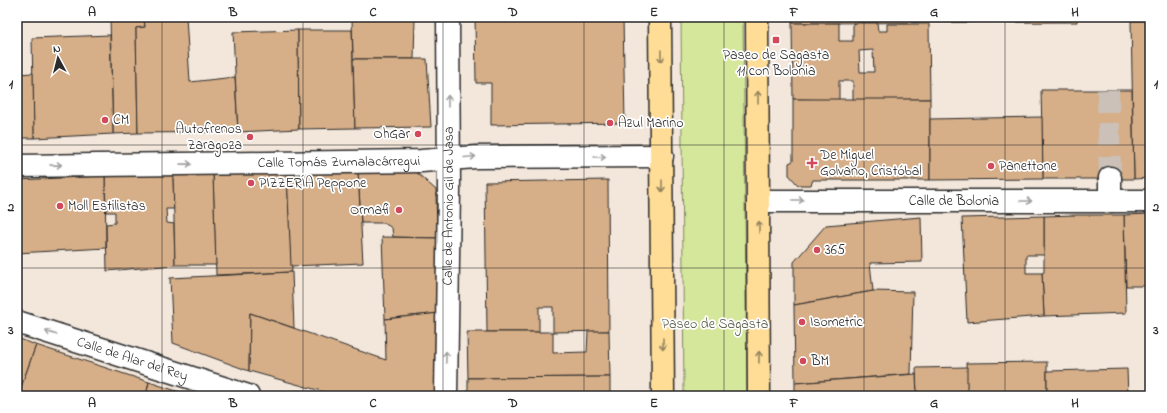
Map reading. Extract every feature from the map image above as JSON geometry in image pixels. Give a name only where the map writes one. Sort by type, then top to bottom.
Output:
[{"type":"main road","points":[[660,17],[663,396]]},
{"type":"main road","points":[[757,17],[759,396]]},
{"type":"street","name":"Calle de Antonio Gil de Jasa","points":[[446,396],[448,17]]},
{"type":"street","name":"Calle Tomás Zumalacárregui","points":[[17,166],[421,161],[476,157],[662,156]]},
{"type":"street","points":[[1110,178],[1110,201]]},
{"type":"street","name":"Calle de Bolonia","points":[[759,201],[1150,201]]},
{"type":"street","name":"Calle de Alar del Rey","points":[[17,322],[248,396]]},
{"type":"green space","name":"Paseo de Sagasta","points":[[681,17],[743,17],[747,396],[684,396]]},
{"type":"building","points":[[110,17],[144,17],[145,27],[136,28],[138,133],[113,134]]},
{"type":"building","points":[[144,17],[186,17],[190,82],[235,77],[238,132],[138,133],[136,28],[145,27]]},
{"type":"building","points":[[352,17],[415,17],[414,59],[353,59]]},
{"type":"building","points":[[475,17],[623,17],[625,123],[491,125],[491,83],[476,83]]},
{"type":"building","points":[[792,17],[1077,17],[1077,22],[792,23]]},
{"type":"building","points":[[1131,21],[1150,21],[1150,178],[1134,179]]},
{"type":"building","points":[[792,23],[839,23],[839,41],[853,41],[853,23],[877,23],[878,31],[887,31],[887,24],[929,24],[930,99],[853,100],[853,81],[839,81],[839,100],[793,99]],"holes":[[[873,50],[874,72],[860,72],[859,51]]]},
{"type":"building","points":[[298,30],[299,129],[238,132],[233,32]]},
{"type":"building","points":[[298,30],[352,30],[355,128],[299,129]]},
{"type":"building","points":[[110,35],[113,134],[34,138],[32,38]]},
{"type":"building","points":[[353,59],[427,59],[431,127],[355,128]]},
{"type":"building","points":[[33,73],[34,138],[17,138],[17,74]]},
{"type":"building","points":[[1041,90],[1132,90],[1134,179],[1043,179]]},
{"type":"building","points":[[793,99],[930,99],[930,180],[813,180],[811,185],[798,185],[789,175],[789,163],[793,161]]},
{"type":"building","points":[[1042,117],[1043,179],[930,180],[930,119]]},
{"type":"building","points":[[415,171],[436,190],[437,238],[393,237],[392,228],[384,223],[361,223],[358,172]]},
{"type":"building","points":[[287,172],[292,272],[216,275],[213,174]]},
{"type":"building","points":[[287,172],[358,172],[363,263],[291,266]]},
{"type":"building","points":[[173,174],[174,209],[166,209],[167,223],[174,224],[175,265],[107,271],[106,224],[115,223],[115,212],[106,212],[105,176]]},
{"type":"building","points":[[173,174],[213,174],[216,265],[175,265]]},
{"type":"building","points":[[105,176],[106,248],[17,253],[17,180]]},
{"type":"building","points":[[608,180],[609,331],[553,332],[553,307],[539,307],[539,332],[487,332],[485,182]]},
{"type":"building","points":[[1150,214],[1150,286],[1126,286],[1124,215]]},
{"type":"building","points":[[1124,215],[1126,313],[1044,316],[1042,273],[1044,272],[1044,216]]},
{"type":"building","points":[[1044,216],[1044,255],[1026,255],[1026,273],[1042,273],[1044,316],[967,322],[962,218]]},
{"type":"building","points":[[921,217],[922,262],[870,263],[873,291],[794,305],[794,262],[826,225]]},
{"type":"building","points":[[382,237],[437,238],[439,313],[385,319]]},
{"type":"building","points":[[292,272],[294,328],[250,313],[249,371],[173,343],[170,278]]},
{"type":"building","points":[[1148,286],[1150,286],[1150,331],[1149,331]]},
{"type":"building","points":[[873,291],[913,292],[911,374],[795,383],[794,305]]},
{"type":"building","points":[[250,313],[386,360],[385,319],[439,313],[441,396],[339,396],[249,371]]},
{"type":"building","points":[[588,331],[609,331],[610,377],[468,378],[467,332],[553,332],[553,353],[587,352]]},
{"type":"building","points":[[1149,331],[1150,331],[1150,396]]},
{"type":"building","points":[[17,338],[36,345],[18,396],[17,396]]},
{"type":"building","points":[[36,345],[149,382],[146,396],[18,396]]},
{"type":"building","points":[[1047,362],[1047,396],[967,396],[966,363]]},
{"type":"building","points":[[967,367],[967,396],[917,396],[916,368]]},
{"type":"building","points":[[1127,369],[1128,396],[1047,396],[1047,371]]},
{"type":"building","points":[[916,374],[917,396],[795,396],[795,383]]},
{"type":"building","points":[[610,377],[610,396],[468,396],[468,378]]},
{"type":"building","points":[[149,382],[192,396],[146,396]]},
{"type":"tunnel","points":[[984,17],[984,23]]},
{"type":"tunnel","points":[[1108,90],[1110,178]]},
{"type":"place","name":"Paseo de Sagasta 11 con Bolonia","points":[[776,40]]},
{"type":"place","name":"CM","points":[[105,120]]},
{"type":"place","name":"Azul Marino","points":[[610,123]]},
{"type":"place","name":"OhGar","points":[[418,134]]},
{"type":"place","name":"Autofrenos Zaragoza","points":[[250,137]]},
{"type":"place","name":"De Miguel Golvano, Cristóbal","points":[[812,163]]},
{"type":"place","name":"Panettone","points":[[991,166]]},
{"type":"place","name":"PIZZERÍA Peppone","points":[[251,183]]},
{"type":"place","name":"Moll Estilistas","points":[[60,206]]},
{"type":"place","name":"Ormafi","points":[[399,210]]},
{"type":"place","name":"365","points":[[817,250]]},
{"type":"place","name":"Isometric","points":[[802,322]]},
{"type":"place","name":"BM","points":[[803,361]]}]
